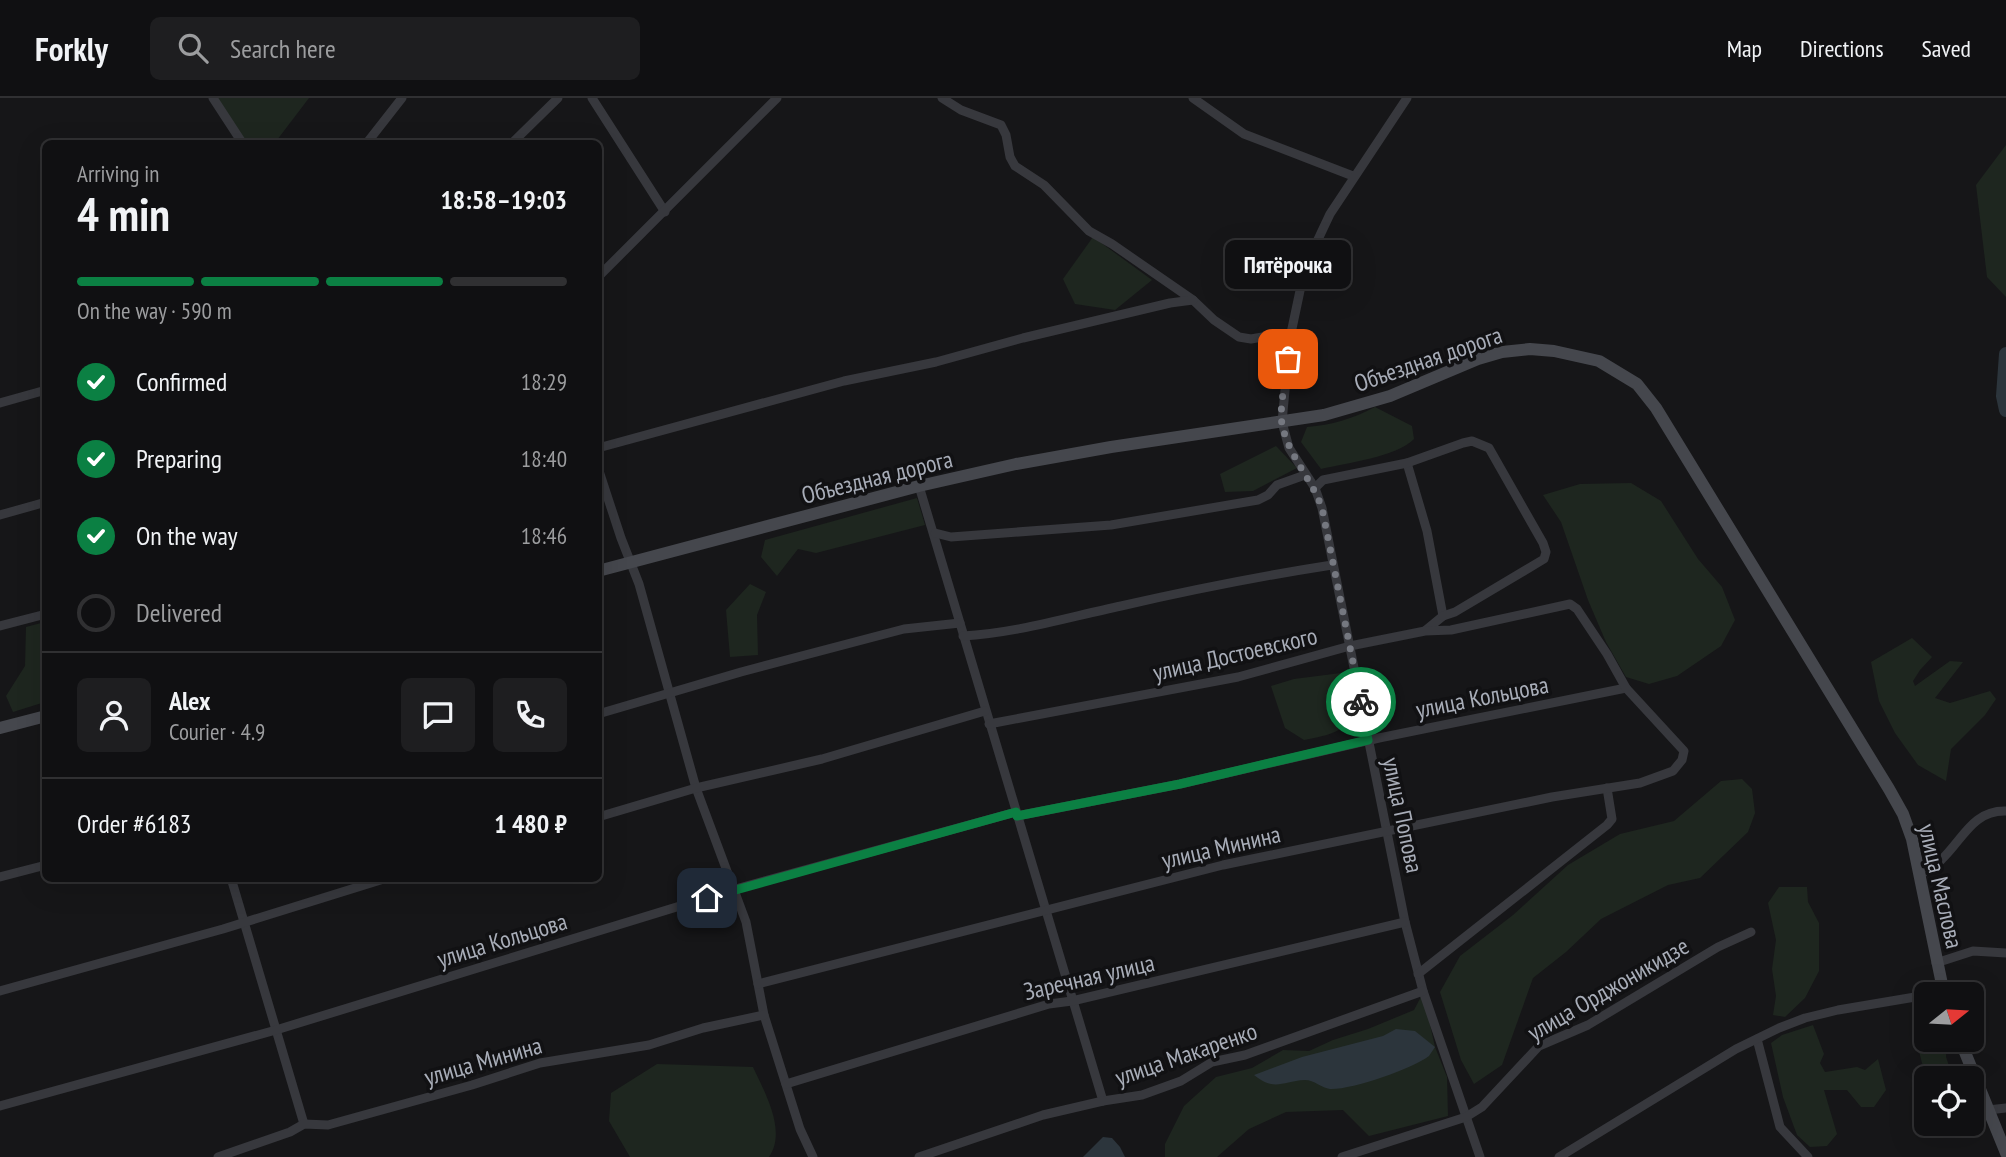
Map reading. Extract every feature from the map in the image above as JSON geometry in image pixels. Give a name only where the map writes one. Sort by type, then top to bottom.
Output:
[{"type":"main road","name":"Объездная дорога","points":[[602,570],[919,486],[1111,447],[1282,422],[1364,405],[1502,352],[1530,349],[1565,353],[1599,361],[1619,371],[1637,384],[1656,408],[1889,789]]},
{"type":"main road","points":[[0,728],[42,717]]},
{"type":"main road","name":"улица Маслова","points":[[1889,789],[1903,814],[1912,839],[1936,963],[1936,982]]},
{"type":"main road","points":[[1965,1052],[2006,1153]]},
{"type":"street","points":[[213,98],[240,140]]},
{"type":"street","points":[[369,140],[402,98]]},
{"type":"street","points":[[515,140],[558,98]]},
{"type":"street","points":[[592,98],[664,212]]},
{"type":"street","points":[[602,272],[777,98]]},
{"type":"street","points":[[942,98],[961,110],[1001,125],[1015,166],[1044,185],[1089,231],[1193,300],[1214,320],[1239,337],[1268,335],[1290,338]]},
{"type":"street","points":[[1193,98],[1244,134],[1353,176]]},
{"type":"street","points":[[1282,422],[1290,338],[1305,267],[1330,214],[1407,98]]},
{"type":"street","points":[[602,447],[844,381],[936,362],[1023,338],[1193,300]]},
{"type":"street","points":[[0,403],[42,391]]},
{"type":"street","name":"улица Попова","points":[[1282,422],[1289,448],[1315,488],[1329,536],[1332,565],[1405,922],[1423,991],[1480,1157]]},
{"type":"street","points":[[1315,488],[1323,480],[1406,463],[1472,441],[1489,448],[1543,543],[1546,552],[1544,559],[1455,612],[1443,616],[1425,631]]},
{"type":"street","points":[[1406,463],[1427,531],[1443,616]]},
{"type":"street","points":[[935,533],[951,537],[1111,525],[1258,500],[1268,495],[1277,485],[1305,475]]},
{"type":"street","points":[[602,480],[653,628],[696,788],[746,922],[764,1015],[800,1129],[813,1157]]},
{"type":"street","points":[[919,486],[1103,1101]]},
{"type":"street","points":[[0,516],[42,503]]},
{"type":"street","points":[[963,636],[1003,632],[1221,584],[1332,565]]},
{"type":"street","name":"улица Достоевского","points":[[989,724],[1238,677],[1350,646],[1425,631],[1451,630],[1570,604],[1577,609],[1608,654],[1626,688]]},
{"type":"street","points":[[0,626],[42,615]]},
{"type":"street","points":[[602,713],[904,629],[960,623]]},
{"type":"street","name":"улица Кольцова","points":[[0,1106],[276,1030],[732,890],[1016,814],[1180,784],[1368,740],[1626,688]]},
{"type":"street","name":"улица Минина","points":[[758,984],[1223,865],[1662,777],[1673,771],[1682,760],[1684,751],[1626,688]]},
{"type":"street","points":[[602,816],[696,788],[822,759],[985,711]]},
{"type":"street","points":[[1418,974],[1607,825],[1612,819],[1607,788]]},
{"type":"street","points":[[1920,875],[1941,861],[1978,818],[1986,813],[2006,811]]},
{"type":"street","points":[[0,877],[42,866]]},
{"type":"street","points":[[232,882],[304,1124]]},
{"type":"street","points":[[0,991],[223,929],[374,882]]},
{"type":"street","name":"Заречная улица","points":[[786,1084],[1049,1004],[1072,1001],[1405,922]]},
{"type":"street","name":"улица Орджоникидзе","points":[[1342,1157],[1466,1117],[1482,1107],[1539,1046],[1588,1025],[1718,947],[1751,932]]},
{"type":"street","points":[[1936,963],[1973,951],[2006,953]]},
{"type":"street","name":"улица Макаренко","points":[[919,1157],[1042,1115],[1142,1095],[1181,1081],[1212,1062],[1245,1055],[1423,991]]},
{"type":"street","points":[[1559,1157],[1736,1049],[1779,1028],[1816,1015],[1914,998]]},
{"type":"street","name":"улица Минина","points":[[218,1157],[290,1132],[304,1124],[328,1125],[540,1063],[649,1045],[704,1028],[764,1015]]},
{"type":"street","points":[[1758,1039],[1780,1127],[1807,1157]]},
{"type":"street","points":[[1988,1110],[2006,1108]]},
{"type":"shaded area","points":[[213,98],[309,98],[277,140],[243,140]]},
{"type":"shaded area","points":[[2006,145],[2006,297],[1987,277],[1976,185]]},
{"type":"shaded area","points":[[1093,237],[1152,280],[1115,310],[1075,304],[1063,279]]},
{"type":"shaded area","points":[[1375,407],[1412,426],[1414,439],[1384,455],[1321,469],[1301,442],[1307,427],[1342,421]]},
{"type":"shaded area","points":[[1276,446],[1297,468],[1253,491],[1225,492],[1220,474]]},
{"type":"shaded area","points":[[1631,483],[1661,501],[1698,559],[1722,587],[1735,620],[1721,646],[1677,676],[1649,684],[1626,677],[1606,642],[1588,600],[1561,522],[1543,495],[1580,484]]},
{"type":"shaded area","points":[[917,498],[925,525],[816,553],[798,549],[777,576],[761,557],[765,540]]},
{"type":"shaded area","points":[[750,584],[766,592],[757,615],[758,655],[730,657],[726,610]]},
{"type":"shaded area","points":[[42,623],[42,703],[13,712],[6,696],[25,666],[26,627]]},
{"type":"shaded area","points":[[1912,638],[1932,657],[1913,681],[1915,686],[1950,661],[1963,662],[1935,698],[1950,703],[1990,691],[1996,699],[1985,715],[1951,749],[1946,781],[1918,765],[1895,733],[1879,701],[1871,662]]},
{"type":"shaded area","points":[[1341,673],[1355,717],[1350,722],[1332,733],[1304,740],[1285,728],[1271,686],[1294,679]]},
{"type":"shaded area","points":[[1742,779],[1752,789],[1755,813],[1748,832],[1700,878],[1668,885],[1601,919],[1533,978],[1502,1065],[1474,1084],[1461,1060],[1440,992],[1460,956],[1513,915],[1568,865],[1620,834],[1674,821],[1721,781]]},
{"type":"shaded area","points":[[1779,887],[1807,887],[1808,902],[1819,923],[1819,971],[1805,998],[1785,1017],[1773,1015],[1776,996],[1772,969],[1776,940],[1768,903]]},
{"type":"shaded area","points":[[1423,993],[1435,1047],[1447,1077],[1448,1116],[1369,1136],[1343,1110],[1286,1112],[1249,1129],[1217,1157],[1165,1157],[1165,1144],[1184,1106],[1216,1077],[1252,1068],[1283,1050],[1309,1051],[1368,1029],[1414,1010]]},
{"type":"shaded area","points":[[1813,1025],[1824,1054],[1820,1063],[1825,1072],[1857,1067],[1865,1070],[1878,1059],[1886,1090],[1874,1107],[1861,1107],[1847,1090],[1824,1090],[1837,1134],[1827,1146],[1810,1147],[1797,1135],[1783,1097],[1771,1043],[1782,1035]]},
{"type":"shaded area","points":[[1396,1029],[1415,1031],[1435,1047],[1429,1056],[1409,1067],[1340,1088],[1330,1089],[1305,1080],[1273,1084],[1254,1075],[1302,1057],[1383,1036]]},
{"type":"shaded area","points":[[1920,1052],[1946,1052],[1949,1066],[1923,1066]]},
{"type":"shaded area","points":[[657,1064],[753,1067],[768,1100],[775,1124],[774,1147],[769,1157],[630,1157],[609,1121],[611,1093]]},
{"type":"shaded area","points":[[1103,1137],[1112,1138],[1125,1157],[1083,1157]]},
{"type":"waterway","points":[[2006,354],[2003,396],[2006,410]]},
{"type":"way so far","points":[[1288,359],[1282,422],[1289,448],[1315,488],[1322,508],[1361,702]]},
{"type":"place","name":"Пятёрочка","points":[[1288,359]]},
{"type":"route","points":[[707,898],[1016,812],[1017,816],[1180,784],[1368,740],[1361,702]]}]
